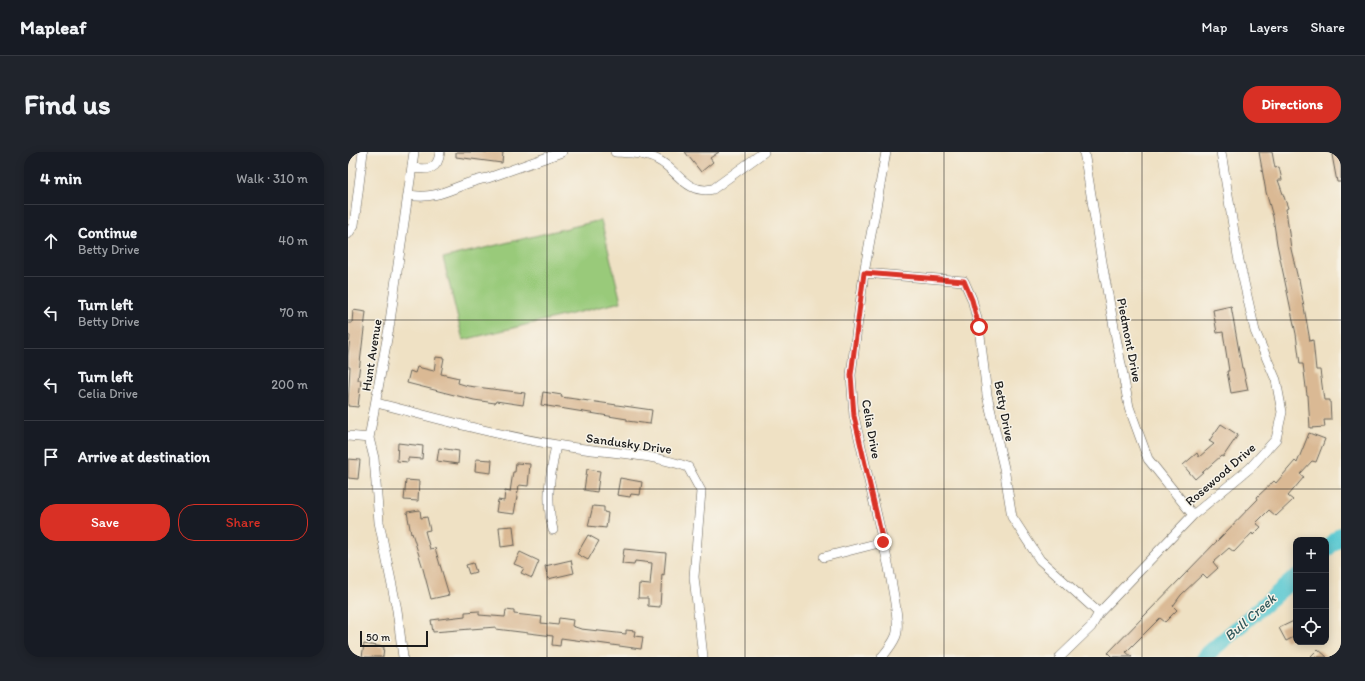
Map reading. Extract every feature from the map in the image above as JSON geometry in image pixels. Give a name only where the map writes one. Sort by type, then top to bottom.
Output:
[{"type":"street","points":[[348,234],[354,225],[362,152]]},
{"type":"street","name":"Hunt Avenue","points":[[403,657],[397,610],[379,522],[374,458],[369,438],[377,404],[409,195],[414,152]]},
{"type":"street","points":[[412,168],[427,169],[435,166],[439,161],[440,152]]},
{"type":"street","points":[[409,195],[424,197],[447,192],[478,179],[488,178],[562,152]]},
{"type":"street","points":[[615,152],[643,154],[659,160],[678,178],[696,189],[705,191],[713,189],[764,152]]},
{"type":"street","name":"Celia Drive","points":[[882,657],[896,635],[896,604],[854,416],[851,375],[864,273],[886,152]]},
{"type":"street","name":"Piedmont Drive","points":[[1084,152],[1103,268],[1129,407],[1148,459],[1193,515]]},
{"type":"street","name":"Rosewood Drive","points":[[1060,657],[1091,627],[1099,613],[1193,515],[1250,468],[1276,439],[1282,412],[1276,380],[1255,331],[1238,256],[1221,152]]},
{"type":"street","name":"Betty Drive","points":[[864,273],[964,281],[972,300],[979,327],[987,395],[1004,468],[1012,517],[1040,560],[1099,613]]},
{"type":"street","name":"Sandusky Drive","points":[[377,404],[556,445],[597,452],[630,454],[674,462],[688,467],[701,491],[694,577],[703,657]]},
{"type":"street","points":[[348,436],[369,438]]},
{"type":"street","points":[[553,530],[548,511],[548,484],[556,445]]},
{"type":"street","points":[[824,557],[883,542]]},
{"type":"green space","points":[[601,220],[621,302],[463,340],[443,258]]},
{"type":"building","points":[[456,152],[503,152],[502,163],[456,157]]},
{"type":"building","points":[[685,152],[719,152],[710,158],[713,162],[701,172]]},
{"type":"building","points":[[1259,152],[1272,152],[1275,168],[1279,167],[1282,180],[1278,180],[1288,208],[1286,209],[1291,249],[1299,279],[1310,341],[1313,340],[1316,370],[1320,370],[1324,400],[1330,400],[1331,420],[1324,420],[1325,427],[1310,428],[1308,395],[1303,364],[1300,364],[1296,334]]},
{"type":"building","points":[[1341,153],[1341,182],[1337,182],[1332,155]]},
{"type":"building","points":[[1231,306],[1242,368],[1248,390],[1231,393],[1223,332],[1217,333],[1213,310]]},
{"type":"building","points":[[353,310],[366,312],[358,380],[361,380],[358,407],[348,406],[350,367],[348,367],[348,356],[350,336],[348,335],[348,323],[352,323]]},
{"type":"building","points":[[436,357],[444,358],[441,374],[459,378],[458,383],[468,386],[525,393],[523,405],[496,401],[495,403],[474,400],[407,383],[410,371],[415,373],[417,367],[434,371]]},
{"type":"building","points":[[543,392],[562,395],[561,397],[652,410],[650,424],[541,405]]},
{"type":"building","points":[[1221,424],[1238,435],[1223,457],[1221,456],[1195,479],[1183,465],[1197,453],[1199,457],[1214,444],[1209,441]]},
{"type":"building","points":[[1309,433],[1325,439],[1316,462],[1312,461],[1300,474],[1304,477],[1288,496],[1293,500],[1276,516],[1269,510],[1256,523],[1261,527],[1253,535],[1252,533],[1234,552],[1229,548],[1213,562],[1218,568],[1207,578],[1203,574],[1181,595],[1173,606],[1177,610],[1165,622],[1160,618],[1126,652],[1132,657],[1112,657],[1108,653],[1258,499],[1257,497],[1274,481],[1276,483],[1295,461],[1297,463]]},
{"type":"building","points":[[398,443],[423,446],[422,459],[408,458],[408,462],[397,461]]},
{"type":"building","points":[[439,448],[459,451],[458,464],[437,461]]},
{"type":"building","points":[[348,459],[360,460],[358,479],[348,478]]},
{"type":"building","points":[[476,459],[492,460],[491,473],[475,471]]},
{"type":"building","points":[[516,463],[530,464],[528,486],[519,485],[514,514],[496,512],[498,500],[504,501],[505,491],[510,492]]},
{"type":"building","points":[[587,469],[600,471],[597,492],[584,490]]},
{"type":"building","points":[[620,478],[642,482],[640,495],[631,494],[630,497],[617,495]]},
{"type":"building","points":[[406,480],[419,481],[418,501],[404,500]]},
{"type":"building","points":[[593,506],[604,507],[604,512],[608,513],[606,528],[588,526]]},
{"type":"building","points":[[420,510],[421,518],[427,517],[430,530],[425,531],[430,549],[435,548],[449,595],[431,599],[412,533],[411,534],[407,512]]},
{"type":"building","points":[[513,526],[515,545],[501,547],[499,527]]},
{"type":"building","points":[[588,535],[599,541],[588,560],[577,554]]},
{"type":"building","points":[[624,549],[666,553],[664,575],[662,574],[660,607],[648,606],[648,598],[638,598],[639,584],[650,585],[652,563],[635,561],[634,565],[622,564]]},
{"type":"building","points":[[520,552],[539,561],[532,578],[521,573],[524,568],[514,564]]},
{"type":"building","points":[[571,560],[574,573],[548,579],[545,566]]},
{"type":"building","points":[[473,563],[476,572],[469,574],[466,565]]},
{"type":"building","points":[[506,610],[514,611],[514,614],[542,617],[541,623],[558,625],[559,618],[573,620],[572,626],[581,629],[626,634],[626,630],[635,631],[634,636],[643,637],[641,649],[561,638],[560,646],[552,645],[553,636],[496,629],[496,627],[433,632],[431,620],[465,616],[465,612],[479,611],[479,615],[505,617]]},
{"type":"building","points":[[1293,621],[1293,638],[1286,641],[1279,628]]},
{"type":"building","points":[[364,644],[384,647],[383,657],[362,657]]},
{"type":"building","points":[[1318,649],[1327,657],[1310,657]]},
{"type":"waterway","name":"Bull Creek","points":[[1329,547],[1341,535]]},
{"type":"waterway","name":"Bull Creek","points":[[1204,657],[1293,580]]},
{"type":"route","points":[[883,542],[854,416],[851,375],[864,273],[964,281],[972,300],[979,327]]}]
